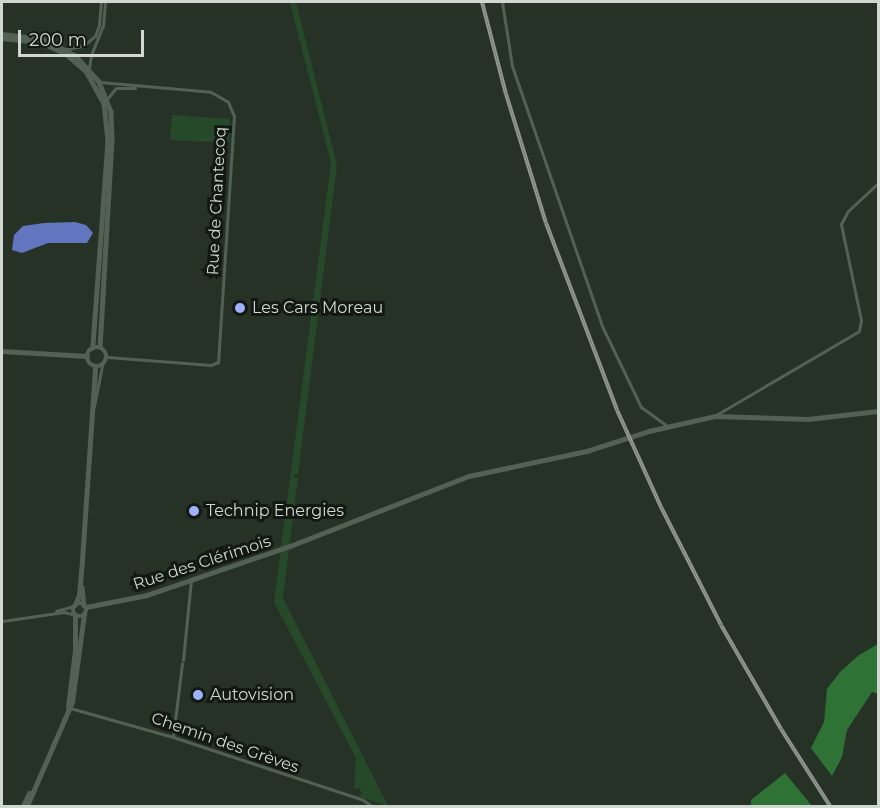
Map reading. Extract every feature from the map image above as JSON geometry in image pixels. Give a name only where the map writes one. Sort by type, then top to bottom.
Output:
[{"type":"street","points":[[66,49],[82,46],[95,36],[103,2]]},
{"type":"street","points":[[89,68],[91,55],[103,26],[103,2]]},
{"type":"street","points":[[501,2],[512,66],[602,326],[641,407],[668,426]]},
{"type":"street","points":[[2,36],[43,39],[66,49],[89,68],[107,99],[111,112],[112,140],[100,347]]},
{"type":"street","points":[[2,36],[40,42],[65,53],[86,71],[104,103],[108,141],[93,347],[87,356]]},
{"type":"street","name":"Rue de Chantecoq","points":[[99,82],[216,93],[228,102],[234,113],[217,363],[107,357]]},
{"type":"street","points":[[107,99],[118,87],[146,87]]},
{"type":"street","points":[[715,416],[859,331],[861,320],[841,225],[848,211],[879,183]]},
{"type":"street","points":[[92,407],[96,403],[98,378],[107,357],[105,351],[100,347],[93,347]]},
{"type":"street","points":[[2,351],[87,356]]},
{"type":"street","points":[[87,356],[90,364],[95,367],[102,366]]},
{"type":"street","points":[[68,707],[75,651],[75,605],[79,595],[82,560],[95,367]]},
{"type":"street","name":"Rue des Clérimois","points":[[75,605],[85,606],[147,595],[290,546],[469,476],[556,459],[668,426],[715,416],[808,419],[879,411]]},
{"type":"street","points":[[25,807],[72,702],[78,675],[85,606],[82,560]]},
{"type":"street","points":[[172,737],[191,580]]},
{"type":"street","points":[[24,618],[75,605]]},
{"type":"street","points":[[2,621],[64,612],[75,615],[84,614]]},
{"type":"street","name":"Chemin des Grèves","points":[[68,707],[172,737],[363,800],[372,807]]},
{"type":"green space","points":[[290,2],[296,2],[337,165],[298,474],[294,474],[294,477],[298,478],[283,598],[388,806],[358,796],[363,794],[359,788],[354,789],[356,758],[274,602],[331,163]]},
{"type":"green space","points":[[172,115],[230,119],[229,143],[170,140]]},
{"type":"green space","points":[[878,644],[878,694],[872,692],[847,730],[842,757],[832,776],[811,748],[824,722],[827,689],[840,672],[859,655]]},
{"type":"green space","points":[[785,773],[812,806],[751,806],[751,800]]},
{"type":"water","points":[[75,222],[86,225],[93,233],[87,243],[48,243],[22,253],[12,250],[14,235],[23,226]]},
{"type":"railway","points":[[482,2],[506,94],[546,223],[617,410],[662,509],[721,625],[781,729],[830,806]]},
{"type":"place","name":"Les Cars Moreau","points":[[240,308]]},
{"type":"place","name":"Technip Energies","points":[[194,511]]},
{"type":"place","name":"Autovision","points":[[198,695]]}]
